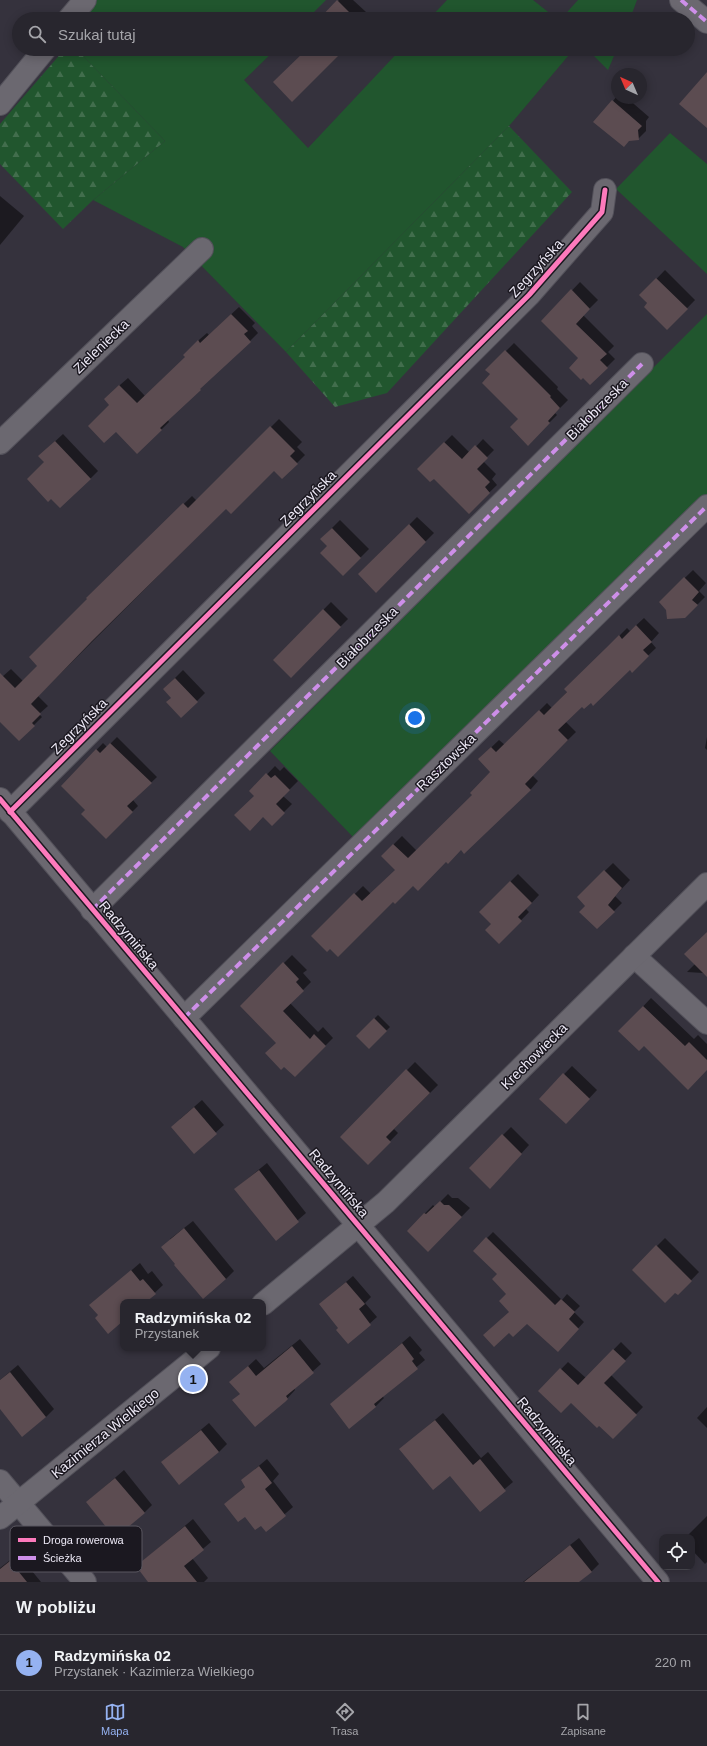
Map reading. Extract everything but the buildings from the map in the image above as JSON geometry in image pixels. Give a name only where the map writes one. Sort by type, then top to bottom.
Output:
[{"type":"street","points":[[75,12],[85,0]]},
{"type":"street","points":[[682,0],[707,22]]},
{"type":"street","points":[[0,104],[39,56]]},
{"type":"street","name":"Zegrzyńska","points":[[5,806],[529,295],[602,212],[605,190]]},
{"type":"street","name":"Zieleniecka","points":[[0,443],[202,249]]},
{"type":"street","name":"Białobrzeska","points":[[92,910],[642,364]]},
{"type":"street","name":"Rasztowska","points":[[184,1018],[707,506]]},
{"type":"street","name":"Radzymińska","points":[[5,806],[658,1582]]},
{"type":"street","name":"Krechowiecka","points":[[358,1226],[386,1202],[707,884]]},
{"type":"street","points":[[634,956],[707,1023]]},
{"type":"street","points":[[266,1302],[358,1226]]},
{"type":"street","name":"Kazimierza Wielkiego","points":[[0,1518],[205,1351]]},
{"type":"street","points":[[0,1481],[38,1526]]},
{"type":"street","points":[[77,1572],[85,1582]]},
{"type":"green space","points":[[77,0],[326,0],[314,12],[69,12]]},
{"type":"green space","points":[[447,0],[533,0],[548,12],[436,12]]},
{"type":"green space","points":[[578,0],[637,0],[633,12],[567,12]]},
{"type":"green space","points":[[59,56],[83,56],[165,141],[93,200],[63,229],[0,164],[0,124]]},
{"type":"green space","points":[[83,56],[269,56],[244,80],[308,148],[394,56],[568,56],[509,126],[286,352],[183,247],[93,200],[165,141]]},
{"type":"green space","points":[[594,56],[614,56],[608,70]]},
{"type":"green space","points":[[509,126],[572,192],[387,393],[335,407],[286,352]]},
{"type":"green space","points":[[670,133],[707,164],[707,274],[616,189]]},
{"type":"green space","points":[[707,314],[707,496],[354,838],[270,751]]},
{"type":"marked path","points":[[681,0],[707,22]]},
{"type":"marked path","points":[[92,910],[642,364]]},
{"type":"marked path","points":[[184,1018],[707,506]]},
{"type":"cycle path","points":[[10,812],[529,295],[602,212],[605,190]]},
{"type":"cycle path","points":[[0,799],[658,1582]]},
{"type":"place","name":"Radzymińska 02","points":[[193,1379]]}]
